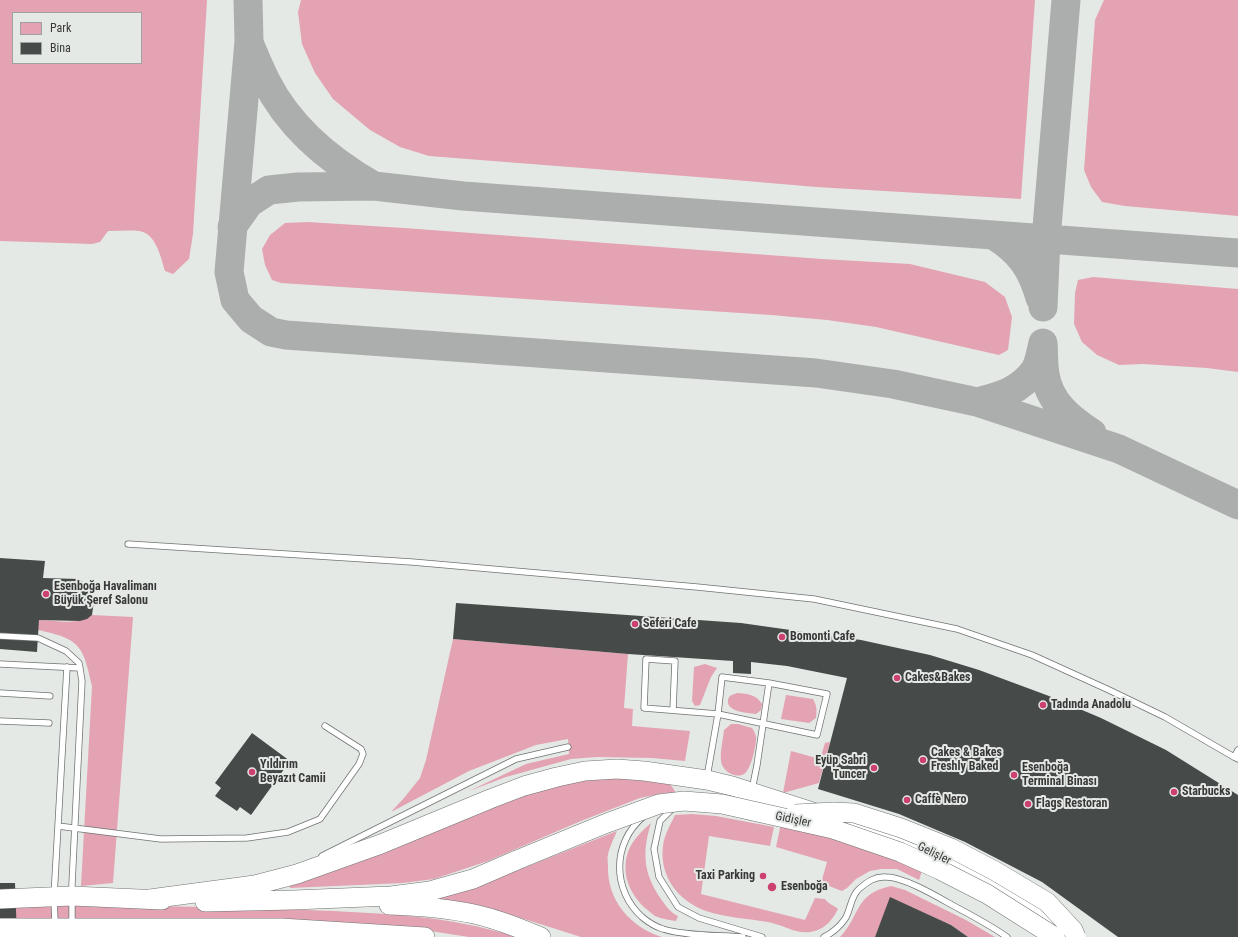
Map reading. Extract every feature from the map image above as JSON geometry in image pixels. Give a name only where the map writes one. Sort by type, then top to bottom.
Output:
[{"type":"highway","name":"Gelişler","points":[[150,900],[255,886],[304,872],[381,844],[524,786],[585,771],[617,769],[644,771],[715,788],[752,792],[912,844],[977,875],[1075,937]]},
{"type":"highway","name":"Gidişler","points":[[294,900],[391,896],[430,891],[473,879],[607,823],[659,804],[684,801],[722,804],[833,829],[900,852],[940,870],[986,894],[1055,937]]},
{"type":"highway","points":[[755,812],[790,815],[834,812],[854,813],[901,828],[957,852],[995,871],[1047,902],[1073,930],[1075,937]]},
{"type":"highway","points":[[1,899],[63,896],[221,902],[294,900],[421,907],[474,914],[543,936]]},
{"type":"highway","points":[[0,928],[281,928],[425,937]]},
{"type":"lane","points":[[128,544],[412,562],[697,587],[814,599],[957,629],[1032,655],[1165,717],[1236,758],[1238,750]]},
{"type":"lane","points":[[0,636],[38,638],[66,651],[79,663],[82,681],[75,828],[63,896],[63,928]]},
{"type":"lane","points":[[673,710],[675,661],[646,659],[644,708],[718,714],[817,735],[827,694],[769,683],[722,677],[718,714],[715,788],[676,805],[660,821],[654,849],[659,877],[678,906],[699,918],[762,937]]},
{"type":"lane","points":[[0,664],[80,668]]},
{"type":"lane","points":[[63,928],[63,896],[58,826],[67,667]]},
{"type":"lane","points":[[752,792],[764,723],[769,683]]},
{"type":"lane","points":[[0,693],[50,696]]},
{"type":"lane","points":[[0,721],[49,723]]},
{"type":"lane","points":[[58,826],[162,839],[247,838],[288,832],[320,819],[359,764],[363,754],[361,749],[325,726]]},
{"type":"lane","points":[[314,860],[516,759],[568,747]]},
{"type":"lane","points":[[659,804],[641,819],[629,833],[622,847],[619,859],[619,872],[627,899],[636,911],[648,922],[662,929],[678,932],[743,937]]},
{"type":"lane","points":[[255,886],[294,868]]},
{"type":"lane","points":[[824,937],[831,933],[845,918],[850,904],[858,890],[873,878],[886,876],[906,882],[928,892],[1008,937]]},
{"type":"green space","points":[[0,0],[207,0],[193,234],[189,259],[173,274],[165,271],[154,241],[150,236],[139,231],[108,231],[100,242],[92,244],[0,241]]},
{"type":"green space","points":[[301,0],[1035,0],[1021,199],[816,187],[429,156],[400,147],[370,130],[333,99],[315,73],[302,44],[298,12]]},
{"type":"green space","points":[[1104,0],[1238,0],[1238,216],[1125,206],[1102,202],[1091,187],[1084,170],[1095,20]]},
{"type":"green space","points":[[308,222],[910,264],[985,282],[1005,297],[1012,317],[1008,350],[999,355],[876,327],[827,320],[771,315],[281,283],[272,280],[265,265],[262,249],[270,235],[285,223]]},
{"type":"green space","points":[[1093,277],[1238,289],[1238,372],[1207,368],[1143,364],[1119,365],[1097,355],[1082,342],[1074,324],[1075,293],[1078,280]]},
{"type":"green space","points":[[92,615],[133,617],[113,883],[81,886],[92,686],[86,661],[77,646],[63,637],[38,630],[39,620],[67,622],[80,620]]},
{"type":"green space","points":[[453,639],[628,654],[624,708],[633,709],[632,726],[690,731],[685,761],[652,758],[597,757],[571,759],[506,777],[469,791],[526,764],[569,754],[568,739],[536,745],[469,771],[391,812],[420,778],[426,760]]},
{"type":"green space","points":[[705,664],[717,668],[711,677],[700,705],[695,706],[692,701],[694,667]]},
{"type":"green space","points":[[737,693],[748,694],[757,698],[762,704],[761,710],[756,714],[738,711],[730,707],[728,704],[728,698]]},
{"type":"green space","points":[[786,695],[813,699],[817,713],[816,718],[809,723],[781,719]]},
{"type":"green space","points":[[731,724],[738,724],[752,728],[756,736],[749,768],[747,772],[740,775],[733,775],[726,771],[721,761],[724,730]]},
{"type":"green space","points":[[830,742],[819,783],[783,793],[791,751],[820,759],[825,743]]},
{"type":"green space","points":[[620,776],[669,782],[676,793],[664,793],[640,798],[581,821],[488,861],[434,879],[403,883],[290,888],[290,885],[487,805],[571,780]]},
{"type":"green space","points":[[692,814],[716,816],[774,827],[770,846],[709,836],[701,894],[805,920],[815,898],[825,899],[838,909],[831,920],[819,930],[802,932],[774,923],[713,913],[696,907],[687,901],[672,886],[667,877],[664,867],[663,846],[666,834],[675,815]]},
{"type":"green space","points":[[651,823],[645,853],[648,871],[655,889],[661,899],[670,911],[678,916],[676,921],[655,916],[645,908],[635,896],[626,875],[626,860],[630,847],[641,832]]},
{"type":"green space","points":[[781,823],[809,829],[923,868],[919,880],[897,869],[881,869],[870,871],[856,879],[842,891],[821,883],[827,862],[776,847]]},
{"type":"green space","points":[[617,831],[608,856],[609,878],[616,901],[631,919],[650,932],[662,937],[581,937],[499,911],[445,902],[429,896],[513,868],[516,871]]},
{"type":"green space","points":[[891,886],[905,890],[966,920],[995,937],[968,937],[951,925],[891,898],[875,937],[840,937],[847,929],[864,900],[870,894]]},
{"type":"green space","points":[[79,905],[250,908],[386,914],[413,916],[465,924],[516,937],[469,937],[404,927],[0,918],[0,907]]},
{"type":"building","name":"Esenboğa Havalimanı Büyük Şeref Salonu","points":[[0,558],[45,561],[43,578],[79,579],[89,587],[94,601],[92,615],[87,619],[80,621],[39,620],[37,652],[0,649]]},
{"type":"building","name":"Esenboğa Terminal Binası","points":[[456,603],[741,623],[861,640],[930,655],[979,670],[1049,696],[1101,718],[1166,750],[1238,795],[1238,937],[1118,937],[1042,882],[965,842],[899,814],[818,789],[847,678],[787,666],[751,662],[751,674],[733,673],[733,661],[628,654],[453,639]]},
{"type":"building","name":"Yıldırım Beyazıt Camii","points":[[252,733],[290,761],[251,815],[240,807],[237,811],[215,796],[221,788],[215,783]]},
{"type":"building","points":[[0,883],[15,883],[17,937],[0,937]]},
{"type":"building","points":[[890,897],[951,925],[968,937],[875,937]]},
{"type":"taxiway","points":[[248,0],[249,41],[229,272],[235,300],[251,319],[271,332],[286,335],[816,373],[893,384],[977,402],[1119,449],[1238,505]]},
{"type":"taxiway","points":[[1043,307],[1046,239],[1066,0]]},
{"type":"taxiway","points":[[250,45],[275,98],[299,128],[342,166],[374,186]]},
{"type":"taxiway","points":[[232,227],[249,203],[269,190],[298,187],[374,186],[463,196],[1238,253]]},
{"type":"taxiway","points":[[993,235],[1018,254],[1024,262],[1033,278],[1040,298]]},
{"type":"taxiway","points":[[977,402],[1002,395],[1023,383],[1035,370],[1043,343],[1044,370],[1047,384],[1051,393],[1069,416],[1092,433]]},
{"type":"place","name":"Esenboğa Havalimanı Büyük Şeref Salonu","points":[[46,594]]},
{"type":"place","name":"Seferi Cafe","points":[[635,624]]},
{"type":"place","name":"Bomonti Cafe","points":[[782,637]]},
{"type":"place","name":"Cakes&Bakes","points":[[897,678]]},
{"type":"place","name":"Tadında Anadolu","points":[[1043,705]]},
{"type":"place","name":"Cakes & Bakes Freshly Baked","points":[[923,760]]},
{"type":"place","name":"Eyüp Sabri Tuncer","points":[[874,768]]},
{"type":"place","name":"Yıldırım Beyazıt Camii","points":[[252,772]]},
{"type":"place","name":"Esenboğa Terminal Binası","points":[[1014,775]]},
{"type":"place","name":"Starbucks","points":[[1174,792]]},
{"type":"place","name":"Caffè Nero","points":[[907,800]]},
{"type":"place","name":"Flags Restoran","points":[[1028,804]]},
{"type":"place","name":"Taxi Parking","points":[[763,876]]},
{"type":"place","name":"Esenboğa","points":[[772,887]]}]
